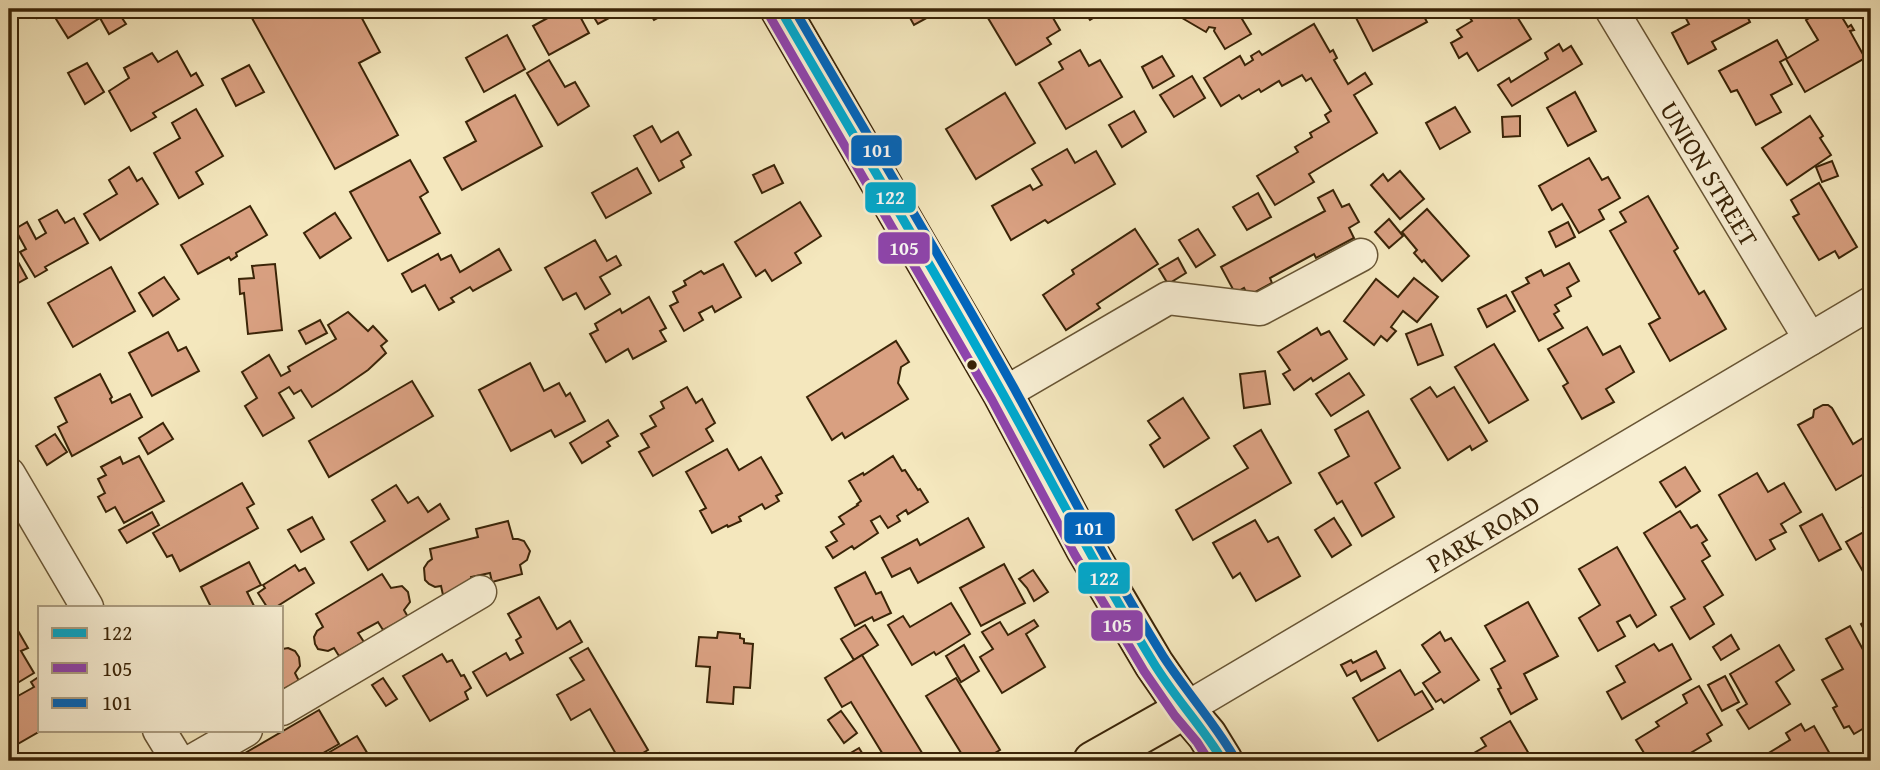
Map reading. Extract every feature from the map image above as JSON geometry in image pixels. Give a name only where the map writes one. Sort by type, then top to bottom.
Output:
[{"type":"main road","points":[[780,9],[1003,394],[1086,549],[1154,664],[1223,761]]},
{"type":"main road","name":"PARK ROAD","points":[[1093,761],[1185,709]]},
{"type":"street","name":"UNION STREET","points":[[1611,9],[1810,339]]},
{"type":"street","points":[[1003,394],[1168,298],[1260,309],[1361,255]]},
{"type":"street","name":"PARK ROAD","points":[[1185,709],[1871,303]]},
{"type":"street","points":[[9,474],[86,606]]},
{"type":"street","points":[[284,708],[480,592]]},
{"type":"street","points":[[160,732],[178,761]]},
{"type":"street","points":[[192,761],[243,732]]},
{"type":"building","points":[[32,9],[51,9],[37,18]]},
{"type":"building","points":[[116,9],[126,24],[109,34],[100,18],[68,38],[51,11]]},
{"type":"building","points":[[247,9],[357,9],[380,52],[359,63],[398,135],[335,169]]},
{"type":"building","points":[[564,9],[576,9],[589,33],[549,55],[533,26]]},
{"type":"building","points":[[589,9],[626,9],[598,24]]},
{"type":"building","points":[[647,9],[674,9],[654,20]]},
{"type":"building","points":[[905,9],[943,9],[914,25]]},
{"type":"building","points":[[1004,9],[1052,9],[1049,11],[1060,30],[1047,38],[1051,44],[1016,65],[988,18]]},
{"type":"building","points":[[1083,9],[1108,9],[1090,20]]},
{"type":"building","points":[[1187,9],[1236,9],[1251,34],[1225,49],[1214,31],[1215,28],[1209,27],[1206,32],[1182,18]]},
{"type":"building","points":[[1420,9],[1427,22],[1373,51],[1352,10]]},
{"type":"building","points":[[1484,9],[1487,14],[1496,9],[1506,9],[1511,18],[1516,15],[1531,39],[1478,71],[1467,53],[1459,58],[1451,43],[1462,37],[1457,30],[1472,21],[1470,18]]},
{"type":"building","points":[[1681,9],[1757,9],[1759,12],[1748,18],[1750,22],[1712,42],[1716,49],[1688,64],[1672,33],[1689,24]]},
{"type":"building","points":[[1820,9],[1837,9],[1848,27],[1851,25],[1854,30],[1850,31],[1865,58],[1805,92],[1786,59],[1818,40],[1806,20],[1821,11]]},
{"type":"building","points":[[1314,24],[1330,52],[1333,50],[1337,58],[1334,60],[1348,84],[1365,73],[1372,84],[1354,95],[1377,133],[1309,174],[1314,182],[1275,205],[1257,176],[1298,152],[1295,147],[1312,137],[1310,133],[1329,122],[1325,115],[1331,111],[1311,78],[1306,81],[1302,75],[1282,86],[1279,81],[1261,92],[1259,89],[1242,99],[1239,95],[1221,106],[1204,78],[1240,56],[1245,65],[1253,60],[1251,56],[1259,51],[1262,55]]},
{"type":"building","points":[[507,35],[525,69],[484,92],[466,58]]},
{"type":"building","points":[[1777,40],[1787,58],[1780,62],[1792,84],[1771,95],[1781,112],[1756,125],[1737,90],[1731,92],[1719,71]]},
{"type":"building","points":[[1559,44],[1563,51],[1571,46],[1582,64],[1512,106],[1498,85],[1509,78],[1511,82],[1548,59],[1545,53]]},
{"type":"building","points":[[1080,50],[1089,66],[1100,60],[1122,97],[1066,129],[1039,83],[1063,69],[1059,62]]},
{"type":"building","points":[[177,51],[191,76],[196,73],[203,85],[153,113],[156,117],[131,131],[109,91],[129,78],[124,68],[152,53],[158,62]]},
{"type":"building","points":[[1162,56],[1174,76],[1153,88],[1142,67]]},
{"type":"building","points":[[549,60],[565,87],[575,82],[589,106],[558,125],[527,73]]},
{"type":"building","points":[[87,63],[104,92],[85,104],[68,73]]},
{"type":"building","points":[[249,65],[264,92],[236,106],[222,79]]},
{"type":"building","points":[[1192,76],[1205,98],[1174,117],[1160,95]]},
{"type":"building","points":[[1575,92],[1596,131],[1568,146],[1547,108]]},
{"type":"building","points":[[1005,93],[1035,143],[976,179],[946,129]]},
{"type":"building","points":[[515,95],[542,146],[462,190],[444,158],[476,141],[466,122]]},
{"type":"building","points":[[1455,107],[1470,132],[1440,149],[1426,123]]},
{"type":"building","points":[[196,109],[223,156],[196,172],[203,184],[179,198],[154,153],[180,138],[172,123]]},
{"type":"building","points":[[1134,111],[1146,132],[1122,147],[1109,125]]},
{"type":"building","points":[[1520,116],[1520,136],[1503,137],[1502,117]]},
{"type":"building","points":[[1810,116],[1831,155],[1787,185],[1762,148]]},
{"type":"building","points":[[652,126],[661,142],[678,132],[691,155],[681,161],[684,167],[659,181],[634,136]]},
{"type":"building","points":[[1067,149],[1075,163],[1096,151],[1115,184],[1048,223],[1045,220],[1011,240],[992,206],[1030,185],[1033,190],[1042,185],[1032,169]]},
{"type":"building","points":[[1589,158],[1602,180],[1608,177],[1620,198],[1599,210],[1604,219],[1579,233],[1562,204],[1552,210],[1539,186]]},
{"type":"building","points":[[410,160],[428,192],[420,197],[440,233],[388,261],[350,192]]},
{"type":"building","points":[[1832,161],[1838,176],[1822,182],[1816,167]]},
{"type":"building","points":[[774,165],[783,183],[762,193],[753,175]]},
{"type":"building","points":[[129,167],[137,181],[142,178],[158,204],[100,240],[84,214],[117,194],[109,180]]},
{"type":"building","points":[[637,168],[651,193],[606,218],[592,193]]},
{"type":"building","points":[[1400,171],[1424,199],[1400,219],[1371,185],[1383,174],[1388,181]]},
{"type":"building","points":[[1819,183],[1857,247],[1839,258],[1835,251],[1819,260],[1793,217],[1799,214],[1791,200]]},
{"type":"building","points":[[1333,190],[1342,207],[1349,204],[1359,222],[1349,228],[1354,238],[1316,258],[1314,254],[1270,278],[1272,283],[1248,296],[1244,288],[1235,293],[1221,267],[1325,211],[1318,198]]},
{"type":"building","points":[[1258,193],[1271,217],[1247,230],[1233,207]]},
{"type":"building","points":[[1648,196],[1678,248],[1674,251],[1699,294],[1704,291],[1726,329],[1670,361],[1649,324],[1660,318],[1610,231],[1626,222],[1620,212]]},
{"type":"building","points":[[800,202],[821,236],[795,253],[801,263],[772,281],[765,270],[756,276],[735,242]]},
{"type":"building","points":[[250,206],[267,235],[236,253],[237,256],[231,260],[229,257],[198,274],[181,245]]},
{"type":"building","points":[[1427,209],[1469,256],[1442,281],[1424,260],[1422,262],[1414,253],[1417,250],[1402,232]]},
{"type":"building","points":[[57,210],[65,223],[74,218],[88,243],[45,267],[47,270],[35,277],[20,252],[26,249],[15,229],[27,222],[36,239],[46,233],[39,220]]},
{"type":"building","points":[[335,213],[351,238],[320,258],[304,233]]},
{"type":"building","points":[[1389,219],[1403,236],[1389,248],[1375,232]]},
{"type":"building","points":[[1568,222],[1575,237],[1556,247],[1549,232]]},
{"type":"building","points":[[1135,229],[1158,264],[1097,304],[1100,308],[1066,330],[1043,295],[1074,274],[1072,270]]},
{"type":"building","points":[[1198,229],[1215,255],[1196,267],[1179,240]]},
{"type":"building","points":[[595,240],[607,261],[616,256],[621,265],[600,277],[610,294],[585,309],[576,293],[563,300],[545,268]]},
{"type":"building","points":[[499,249],[511,270],[473,291],[470,287],[451,298],[454,302],[439,310],[425,285],[412,292],[402,274],[438,254],[441,260],[451,255],[460,272]]},
{"type":"building","points":[[12,251],[27,278],[9,288],[9,253]]},
{"type":"building","points":[[1178,258],[1186,273],[1168,284],[1159,269]]},
{"type":"building","points":[[1569,263],[1579,281],[1567,288],[1571,296],[1555,305],[1559,311],[1554,314],[1563,328],[1539,341],[1512,292],[1529,283],[1526,278],[1541,270],[1544,276]]},
{"type":"building","points":[[275,264],[282,330],[248,334],[244,293],[240,294],[239,279],[254,278],[252,266]]},
{"type":"building","points":[[723,264],[741,297],[715,312],[712,306],[699,313],[703,320],[684,331],[670,306],[678,302],[673,292],[686,285],[684,281],[701,271],[704,274]]},
{"type":"building","points":[[111,267],[135,311],[73,347],[48,303]]},
{"type":"building","points":[[164,277],[179,299],[153,316],[139,293]]},
{"type":"building","points":[[1414,278],[1438,297],[1417,322],[1403,311],[1391,327],[1396,331],[1387,341],[1381,336],[1374,345],[1344,321],[1376,279],[1398,297]]},
{"type":"building","points":[[1506,295],[1515,311],[1487,327],[1478,309]]},
{"type":"building","points":[[649,297],[666,328],[660,331],[666,341],[633,359],[628,349],[606,362],[590,334],[598,330],[595,324],[620,309],[622,313]]},
{"type":"building","points":[[348,312],[368,331],[373,326],[387,341],[381,346],[386,353],[368,370],[312,407],[301,390],[294,394],[289,387],[279,393],[294,418],[263,436],[245,406],[257,398],[242,372],[269,355],[281,376],[290,371],[288,367],[336,339],[328,325]]},
{"type":"building","points":[[320,320],[327,333],[306,344],[299,331]]},
{"type":"building","points":[[1431,324],[1443,355],[1418,365],[1406,334]]},
{"type":"building","points":[[1587,327],[1603,355],[1620,346],[1634,372],[1606,389],[1614,402],[1582,419],[1563,386],[1568,383],[1548,349]]},
{"type":"building","points":[[1317,328],[1321,335],[1329,331],[1347,359],[1294,390],[1283,374],[1290,370],[1278,352]]},
{"type":"building","points":[[168,332],[178,351],[186,347],[199,371],[152,396],[129,353]]},
{"type":"building","points":[[896,341],[909,362],[901,367],[898,383],[908,399],[845,438],[842,433],[832,440],[807,397]]},
{"type":"building","points":[[1494,344],[1528,400],[1489,423],[1455,367]]},
{"type":"building","points":[[530,363],[544,391],[559,383],[566,396],[570,393],[585,421],[555,437],[551,430],[511,451],[479,390]]},
{"type":"building","points":[[1265,371],[1270,404],[1244,408],[1240,374]]},
{"type":"building","points":[[1349,373],[1364,395],[1331,416],[1316,394]]},
{"type":"building","points":[[100,374],[112,397],[112,403],[130,394],[142,417],[72,456],[58,427],[67,422],[55,398]]},
{"type":"building","points":[[412,381],[433,416],[329,477],[309,441]]},
{"type":"building","points":[[687,387],[696,403],[702,399],[715,423],[706,429],[713,441],[653,476],[639,452],[649,447],[641,434],[656,426],[650,416],[664,408],[661,402]]},
{"type":"building","points":[[1430,387],[1437,397],[1454,387],[1487,441],[1472,450],[1470,446],[1448,460],[1411,399]]},
{"type":"building","points":[[1183,398],[1209,438],[1164,467],[1150,445],[1160,438],[1148,421]]},
{"type":"building","points":[[1823,405],[1832,408],[1853,444],[1871,433],[1871,470],[1836,490],[1798,425],[1813,417],[1814,410]]},
{"type":"building","points":[[1368,411],[1400,468],[1375,483],[1394,517],[1362,536],[1342,501],[1337,504],[1319,473],[1349,456],[1335,430]]},
{"type":"building","points":[[608,420],[618,436],[607,442],[610,446],[582,463],[570,443]]},
{"type":"building","points":[[163,423],[173,439],[148,454],[139,438]]},
{"type":"building","points":[[1261,430],[1291,483],[1193,540],[1176,510],[1248,468],[1234,446]]},
{"type":"building","points":[[55,434],[67,452],[47,465],[36,446]]},
{"type":"building","points":[[727,449],[739,470],[761,457],[782,493],[776,496],[779,501],[765,509],[762,504],[739,517],[741,521],[712,533],[700,511],[706,508],[686,472]]},
{"type":"building","points":[[139,456],[164,501],[124,523],[115,507],[106,512],[98,497],[105,493],[98,479],[106,475],[101,467],[120,457],[123,464]]},
{"type":"building","points":[[893,456],[928,502],[908,514],[906,510],[897,516],[900,521],[888,528],[880,516],[871,521],[878,533],[854,549],[852,546],[833,558],[826,547],[837,541],[831,532],[844,524],[839,517],[861,501],[849,481],[863,473],[864,475]]},
{"type":"building","points":[[1685,467],[1700,491],[1676,507],[1660,482]]},
{"type":"building","points":[[1757,473],[1768,492],[1784,483],[1801,512],[1781,524],[1786,532],[1770,540],[1775,549],[1756,560],[1719,495]]},
{"type":"building","points":[[242,483],[254,504],[247,508],[258,528],[180,571],[172,555],[167,557],[153,533]]},
{"type":"building","points":[[396,485],[408,503],[418,497],[428,512],[440,504],[449,519],[368,570],[351,542],[385,521],[372,500]]},
{"type":"building","points":[[1871,486],[1871,510],[1863,507]]},
{"type":"building","points":[[1680,511],[1691,528],[1697,525],[1707,540],[1702,543],[1710,556],[1702,561],[1723,595],[1704,607],[1714,624],[1690,639],[1671,607],[1685,599],[1644,533]]},
{"type":"building","points":[[152,512],[159,525],[127,543],[119,530]]},
{"type":"building","points":[[1822,514],[1841,549],[1819,561],[1800,526]]},
{"type":"building","points":[[312,517],[324,539],[301,552],[288,530]]},
{"type":"building","points":[[968,518],[984,547],[918,583],[910,568],[892,577],[882,558],[917,539],[920,545]]},
{"type":"building","points":[[1334,518],[1351,545],[1332,557],[1315,530]]},
{"type":"building","points":[[1255,520],[1268,542],[1278,537],[1300,576],[1256,601],[1240,573],[1233,578],[1213,543]]},
{"type":"building","points":[[508,521],[513,539],[524,541],[530,551],[527,560],[520,565],[522,574],[492,582],[490,573],[471,577],[472,588],[443,595],[441,586],[435,587],[425,580],[424,568],[432,559],[430,549],[478,537],[476,529]]},
{"type":"building","points":[[1871,528],[1871,572],[1865,575],[1846,542]]},
{"type":"building","points":[[1617,547],[1656,615],[1637,627],[1630,615],[1617,622],[1625,636],[1598,651],[1579,618],[1600,605],[1579,569]]},
{"type":"building","points":[[249,562],[261,585],[247,592],[254,606],[210,606],[201,587]]},
{"type":"building","points":[[1004,564],[1025,603],[981,626],[960,588]]},
{"type":"building","points":[[295,565],[299,571],[305,568],[314,583],[278,606],[266,606],[258,593],[265,588],[263,585]]},
{"type":"building","points":[[1033,570],[1048,592],[1034,601],[1019,579]]},
{"type":"building","points":[[865,572],[876,594],[881,592],[891,613],[874,621],[872,617],[855,626],[835,588]]},
{"type":"building","points":[[382,574],[391,588],[402,586],[408,592],[410,602],[404,610],[408,617],[383,630],[378,622],[358,633],[364,642],[339,656],[334,648],[328,651],[318,649],[314,637],[323,627],[316,614]]},
{"type":"building","points":[[539,597],[557,629],[570,621],[582,642],[487,696],[473,672],[506,653],[510,660],[523,653],[516,640],[521,637],[508,614]]},
{"type":"building","points":[[1528,602],[1558,656],[1524,674],[1537,699],[1511,714],[1491,669],[1505,661],[1485,626]]},
{"type":"building","points":[[951,603],[970,634],[936,655],[934,652],[912,665],[888,625],[903,616],[910,627]]},
{"type":"building","points":[[9,618],[28,648],[21,651],[34,673],[9,688]]},
{"type":"building","points":[[1871,618],[1871,642],[1861,624]]},
{"type":"building","points":[[1034,620],[1038,626],[1026,634],[1045,667],[1002,693],[980,657],[993,649],[982,632],[1000,622],[1008,635]]},
{"type":"building","points":[[865,625],[878,645],[854,660],[841,639]]},
{"type":"building","points":[[1850,626],[1867,657],[1871,655],[1871,724],[1854,734],[1849,726],[1844,728],[1833,708],[1837,706],[1822,680],[1843,669],[1826,639]]},
{"type":"building","points":[[718,632],[740,634],[744,643],[753,644],[750,688],[734,687],[733,704],[707,702],[710,667],[696,666],[699,637],[717,638]]},
{"type":"building","points":[[1440,632],[1445,641],[1451,638],[1479,680],[1444,703],[1441,699],[1436,702],[1423,683],[1440,672],[1422,645]]},
{"type":"building","points":[[1731,635],[1739,649],[1721,660],[1713,647]]},
{"type":"building","points":[[1654,644],[1659,651],[1672,644],[1691,679],[1622,719],[1607,692],[1625,682],[1616,666]]},
{"type":"building","points":[[964,645],[979,671],[961,682],[946,656]]},
{"type":"building","points":[[1779,645],[1794,670],[1776,682],[1790,704],[1749,729],[1737,710],[1747,704],[1730,674]]},
{"type":"building","points":[[588,648],[648,750],[629,761],[620,761],[590,709],[571,720],[557,695],[584,680],[570,658]]},
{"type":"building","points":[[284,649],[295,651],[300,666],[295,673],[299,681],[284,689]]},
{"type":"building","points":[[1376,651],[1385,668],[1361,681],[1356,671],[1347,676],[1341,665],[1351,660],[1353,663]]},
{"type":"building","points":[[442,654],[447,662],[452,660],[471,688],[465,692],[468,699],[430,721],[403,676]]},
{"type":"building","points":[[862,655],[927,761],[887,761],[851,702],[842,707],[825,678]]},
{"type":"building","points":[[1400,670],[1415,695],[1422,691],[1433,709],[1378,741],[1353,698]]},
{"type":"building","points":[[1725,676],[1739,702],[1722,711],[1708,685]]},
{"type":"building","points":[[38,677],[39,732],[9,749],[9,709],[13,707],[9,701],[34,687],[31,682]]},
{"type":"building","points":[[383,678],[397,699],[386,706],[372,685]]},
{"type":"building","points":[[956,678],[1000,750],[981,761],[966,761],[926,696]]},
{"type":"building","points":[[1699,686],[1722,725],[1707,734],[1711,741],[1682,758],[1683,761],[1649,761],[1636,740],[1659,726],[1656,722],[1687,703],[1683,695]]},
{"type":"building","points":[[319,710],[339,744],[309,761],[243,761],[240,756]]},
{"type":"building","points":[[841,711],[857,733],[844,743],[828,720]]},
{"type":"building","points":[[1510,721],[1533,761],[1460,761],[1486,746],[1481,738]]},
{"type":"building","points":[[1801,724],[1805,731],[1814,726],[1834,761],[1757,761],[1790,740],[1786,733]]},
{"type":"building","points":[[357,736],[369,756],[360,761],[333,761],[328,753]]},
{"type":"building","points":[[859,748],[867,761],[837,761]]},
{"type":"building","points":[[659,753],[664,761],[643,761]]},
{"type":"transit line","name":"122","points":[[780,9],[976,345],[1133,629],[1161,675],[1223,761]]},
{"type":"transit line","name":"101","points":[[794,9],[987,340],[1143,623],[1171,669],[1233,755]]},
{"type":"transit line","name":"105","points":[[769,15],[992,400],[1075,555],[1144,671],[1209,761]]}]
